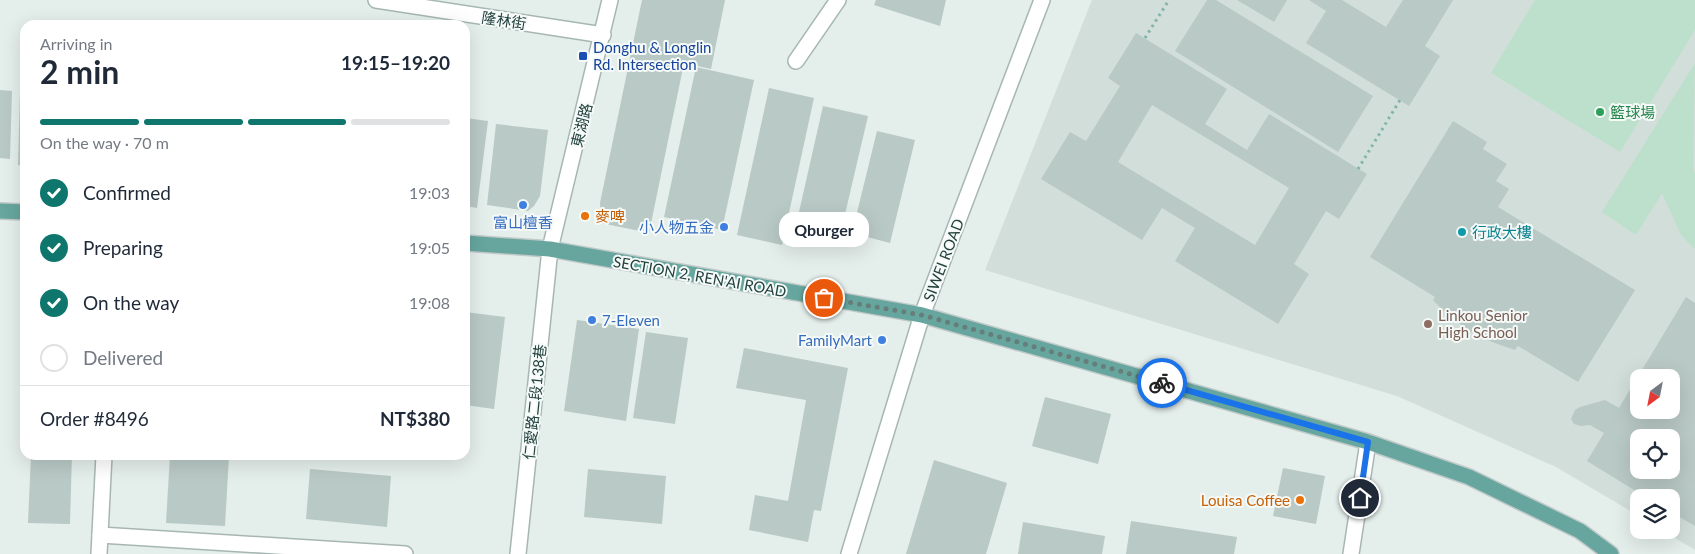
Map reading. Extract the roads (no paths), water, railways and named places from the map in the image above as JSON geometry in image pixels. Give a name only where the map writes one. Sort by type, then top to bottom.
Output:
[{"type":"main road","points":[[0,211],[20,212]]},
{"type":"main road","name":"SECTION 2, REN'AI ROAD","points":[[470,243],[550,250],[922,315],[1368,442],[1469,477],[1580,531],[1611,554]]},
{"type":"street","name":"隆林街","points":[[376,0],[603,35]]},
{"type":"street","name":"東湖路","points":[[550,250],[610,0]]},
{"type":"street","points":[[796,61],[838,0]]},
{"type":"street","name":"SIWEI ROAD","points":[[849,554],[922,315],[1042,0]]},
{"type":"street","name":"仁愛路二段138巷","points":[[518,554],[550,250]]},
{"type":"street","points":[[1351,554],[1368,442]]},
{"type":"street","points":[[99,554],[104,460]]},
{"type":"street","points":[[100,535],[405,554]]},
{"type":"place","name":"Donghu & Longlin Rd. Intersection","points":[[583,56]]},
{"type":"place","name":"籃球場","points":[[1600,112]]},
{"type":"place","name":"富山檀香","points":[[523,205]]},
{"type":"place","name":"麥啤","points":[[585,216]]},
{"type":"place","name":"小人物五金","points":[[724,227]]},
{"type":"place","name":"行政大樓","points":[[1462,232]]},
{"type":"place","name":"Qburger","points":[[824,298]]},
{"type":"place","name":"7-Eleven","points":[[592,320]]},
{"type":"place","name":"Linkou Senior High School","points":[[1428,324]]},
{"type":"place","name":"FamilyMart","points":[[882,340]]},
{"type":"place","name":"Louisa Coffee","points":[[1300,500]]}]
